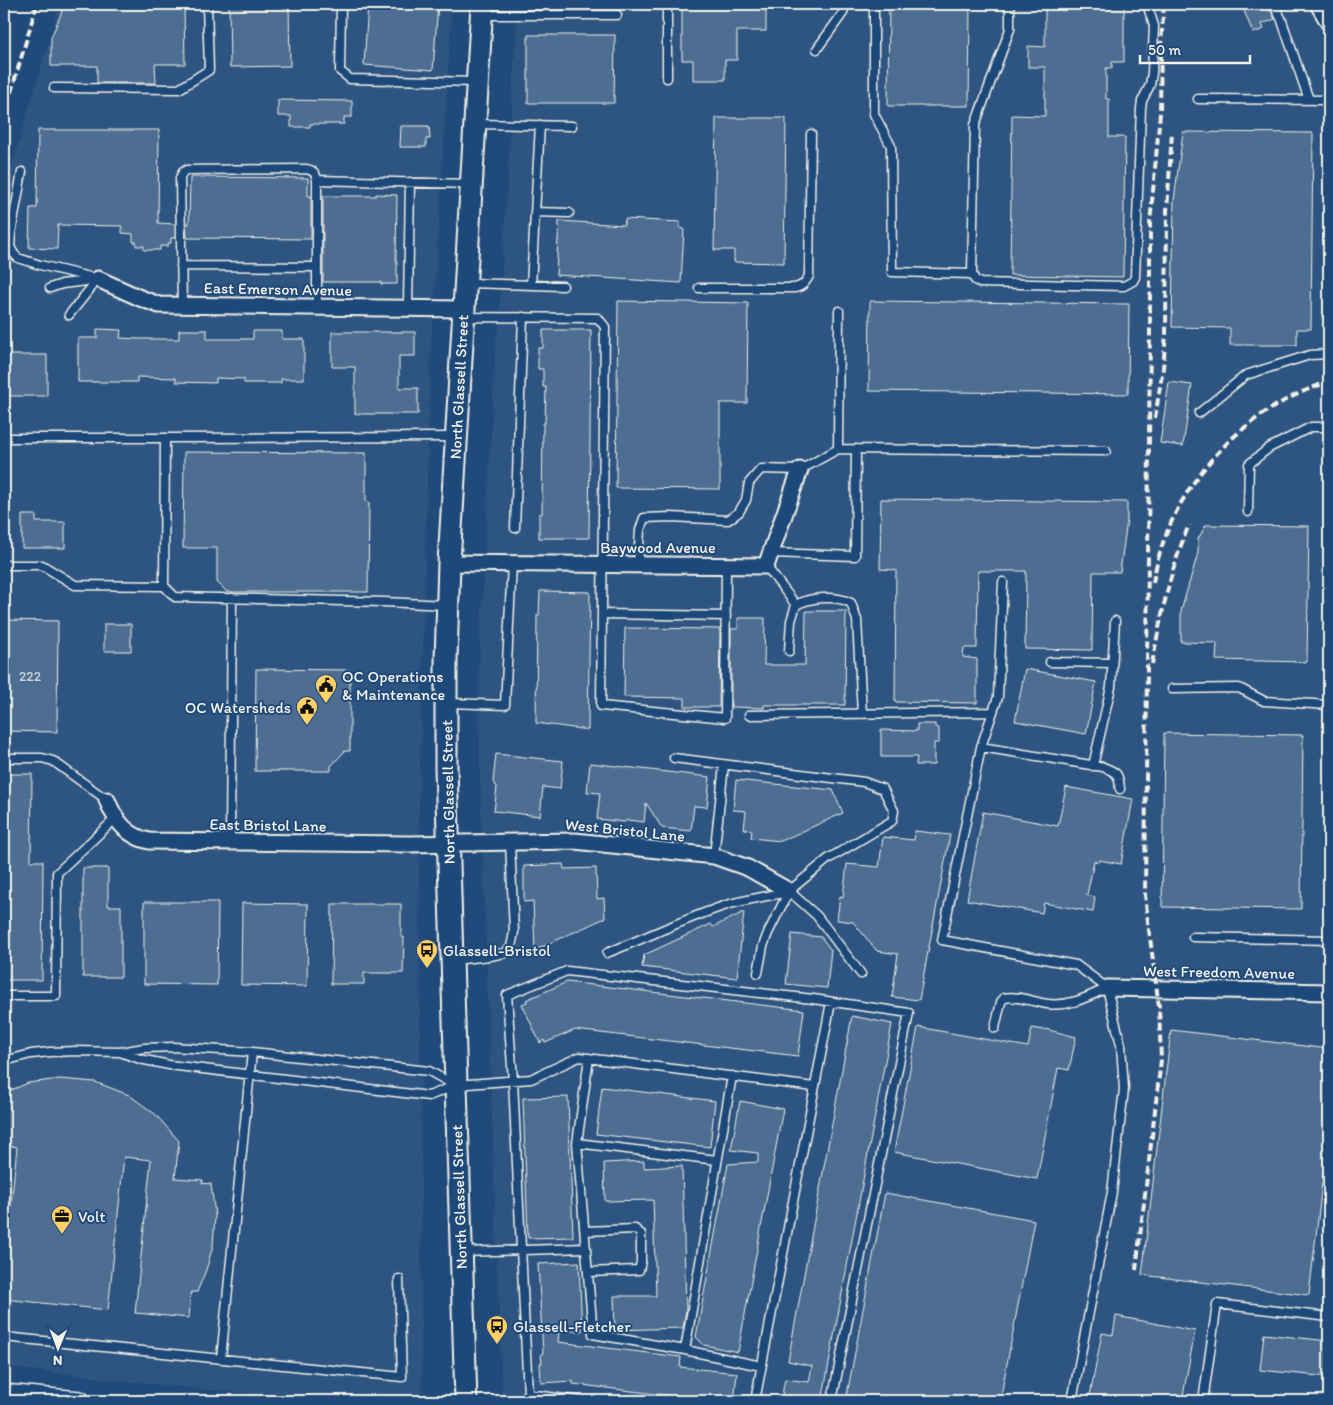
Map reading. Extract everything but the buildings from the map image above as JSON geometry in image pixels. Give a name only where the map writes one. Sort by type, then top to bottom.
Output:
[{"type":"main road","name":"North Glassell Street","points":[[466,1401],[448,844],[446,703],[449,563],[481,10]]},
{"type":"street","points":[[1318,4],[1328,20]]},
{"type":"street","name":"East Emerson Avenue","points":[[98,280],[159,305],[408,308],[463,313]]},
{"type":"street","points":[[769,559],[800,470]]},
{"type":"street","name":"Baywood Avenue","points":[[449,563],[726,565],[769,559]]},
{"type":"street","name":"East Bristol Lane","points":[[107,800],[115,819],[121,826],[140,839],[149,841],[448,844]]},
{"type":"street","name":"West Bristol Lane","points":[[448,844],[574,841],[714,856],[748,868],[789,891]]},
{"type":"street","name":"West Freedom Avenue","points":[[1107,988],[1329,992]]},
{"type":"street","points":[[4,1394],[80,1401]]},
{"type":"lane","points":[[54,88],[179,89],[209,70],[207,4]]},
{"type":"lane","points":[[341,4],[340,71],[350,79],[477,82]]},
{"type":"lane","points":[[667,4],[667,78]]},
{"type":"lane","points":[[817,49],[843,13],[845,4]]},
{"type":"lane","points":[[874,4],[874,114],[891,146],[892,272],[972,274]]},
{"type":"lane","points":[[1010,4],[1010,29],[975,125],[972,274],[975,280],[980,283],[1124,286],[1133,281],[1135,277],[1141,108],[1142,101],[1150,85],[1152,73],[1154,26],[1147,4]]},
{"type":"lane","points":[[1273,4],[1281,18],[1309,100]]},
{"type":"lane","points":[[481,10],[617,15]]},
{"type":"lane","points":[[1198,99],[1329,100]]},
{"type":"lane","points":[[474,124],[572,126]]},
{"type":"lane","points":[[531,285],[540,125]]},
{"type":"lane","points":[[699,288],[796,288],[801,287],[805,283],[809,276],[811,134]]},
{"type":"lane","points":[[182,305],[180,178],[183,172],[186,170],[306,169],[314,172],[317,180],[316,307]]},
{"type":"lane","points":[[22,172],[11,233],[10,246],[14,254],[26,261],[98,280]]},
{"type":"lane","points":[[317,180],[471,184]]},
{"type":"lane","points":[[408,308],[410,182]]},
{"type":"lane","points":[[535,212],[569,213]]},
{"type":"lane","points":[[181,266],[317,267]]},
{"type":"lane","points":[[50,288],[62,284],[98,280]]},
{"type":"lane","points":[[69,315],[98,280]]},
{"type":"lane","points":[[465,283],[564,286]]},
{"type":"lane","points":[[838,449],[839,311]]},
{"type":"lane","points":[[463,313],[523,317],[598,318],[605,326],[601,706],[725,718],[726,565]]},
{"type":"lane","points":[[515,528],[523,317]]},
{"type":"lane","points":[[1199,413],[1246,375],[1310,355],[1329,354]]},
{"type":"lane","points":[[1248,512],[1249,464],[1269,448],[1311,427],[1329,427]]},
{"type":"lane","points":[[4,438],[456,438]]},
{"type":"lane","points":[[164,586],[165,438]]},
{"type":"lane","points":[[638,564],[640,530],[644,518],[671,517],[728,520],[739,512],[746,500],[749,483],[761,469],[800,470],[838,449],[1106,451]]},
{"type":"lane","points":[[796,605],[769,559],[855,556],[856,449]]},
{"type":"lane","points":[[446,703],[505,705],[512,563]]},
{"type":"lane","points":[[4,565],[42,565],[75,585],[164,586],[175,597],[448,605]]},
{"type":"lane","points":[[1003,582],[998,697],[981,747],[942,940],[1076,965],[1107,988],[1121,1045],[1124,1089],[1112,1192],[1072,1401]]},
{"type":"lane","points":[[230,842],[232,598]]},
{"type":"lane","points":[[789,651],[791,621],[796,605],[804,600],[816,598],[846,600],[851,603],[857,620],[862,714]]},
{"type":"lane","points":[[602,614],[726,616]]},
{"type":"lane","points":[[1094,766],[1110,687],[1115,621]]},
{"type":"lane","points":[[1050,662],[1112,663]]},
{"type":"lane","points":[[1172,689],[1239,688],[1264,701],[1329,705]]},
{"type":"lane","points":[[749,715],[993,712]]},
{"type":"lane","points":[[981,747],[1094,766],[1113,771],[1119,777],[1120,789]]},
{"type":"lane","points":[[4,758],[42,758],[53,762],[107,800]]},
{"type":"lane","points":[[674,758],[864,782],[883,789],[894,811],[892,822],[828,859],[789,891],[763,946],[758,973]]},
{"type":"lane","points":[[714,856],[724,765]]},
{"type":"lane","points":[[4,996],[56,996],[57,873],[115,819]]},
{"type":"lane","points":[[452,961],[505,953],[511,947],[514,932],[510,842]]},
{"type":"lane","points":[[607,953],[667,927],[731,904],[789,891]]},
{"type":"lane","points":[[789,891],[817,916],[861,974]]},
{"type":"lane","points":[[1193,937],[1329,940]]},
{"type":"lane","points":[[579,1401],[528,1394],[513,1081],[507,996],[567,972],[831,1002],[909,1013],[832,1401]]},
{"type":"lane","points":[[995,1028],[1000,1002],[1004,998],[1011,997],[1048,1004],[1068,1004],[1107,988]]},
{"type":"lane","points":[[755,1401],[831,1002]]},
{"type":"lane","points":[[4,1061],[31,1054],[50,1052],[120,1052],[144,1048],[173,1047],[252,1052],[429,1071],[456,1086]]},
{"type":"lane","points":[[120,1052],[140,1059],[169,1065],[429,1096],[456,1086],[531,1080],[579,1057],[814,1087]]},
{"type":"lane","points":[[221,1359],[252,1052]]},
{"type":"lane","points":[[589,1058],[577,1143],[593,1334],[761,1366]]},
{"type":"lane","points":[[685,1350],[732,1076]]},
{"type":"lane","points":[[577,1143],[717,1160]]},
{"type":"lane","points":[[585,1231],[636,1229],[641,1234],[641,1262],[639,1270],[588,1272]]},
{"type":"lane","points":[[461,1252],[586,1248]]},
{"type":"lane","points":[[4,1337],[402,1377],[399,1279]]},
{"type":"lane","points":[[1203,1401],[1217,1304],[1329,1317]]},
{"type":"shaded area","points":[[60,4],[452,4],[430,368],[419,807],[422,1401],[307,1401],[4,1367],[4,191]]},
{"type":"shaded area","points":[[518,4],[1329,4],[1329,1401],[502,1401],[480,779],[479,666],[496,337],[498,333]]},
{"type":"railway","points":[[4,116],[37,4]]},
{"type":"railway","points":[[1136,1270],[1161,1060],[1159,1007],[1145,895],[1150,224],[1160,113],[1161,44],[1164,4]]},
{"type":"railway","points":[[1155,418],[1166,334],[1167,211],[1172,132]]},
{"type":"railway","points":[[1153,583],[1161,549],[1174,517],[1191,486],[1213,458],[1238,433],[1266,412],[1296,395],[1329,382]]},
{"type":"railway","points":[[1152,664],[1171,576],[1189,525]]},
{"type":"place","name":"OC Operations & Maintenance","points":[[326,704]]},
{"type":"place","name":"OC Watersheds","points":[[307,726]]},
{"type":"place","name":"Glassell-Bristol","points":[[427,969]]},
{"type":"place","name":"Volt","points":[[62,1235]]},
{"type":"place","name":"Glassell-Fletcher","points":[[497,1345]]}]
